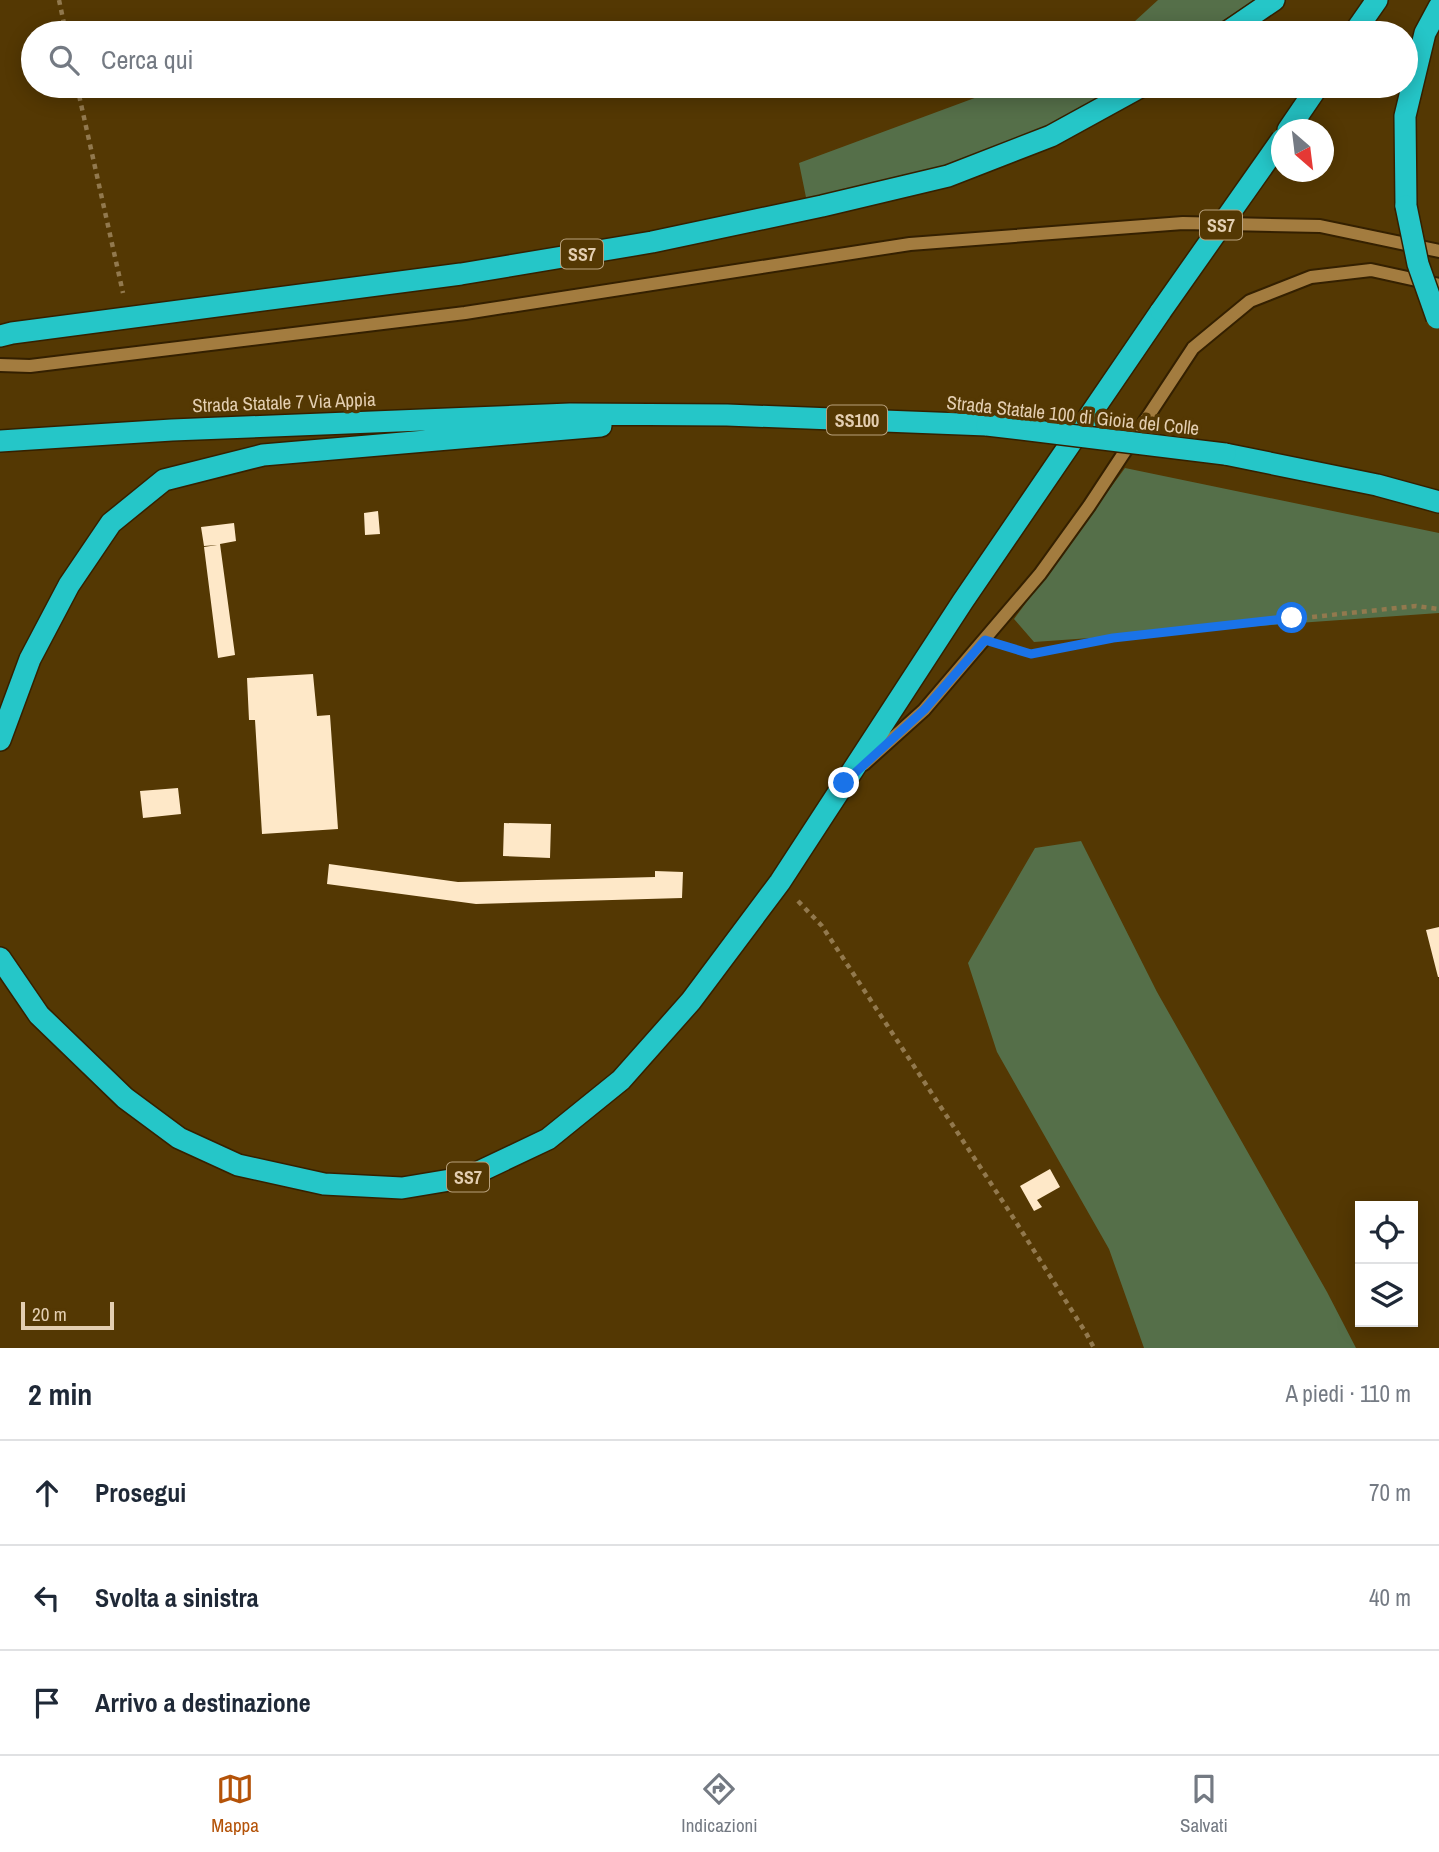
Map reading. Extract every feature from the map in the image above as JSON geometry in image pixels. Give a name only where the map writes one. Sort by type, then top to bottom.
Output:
[{"type":"highway","points":[[1243,21],[1274,0]]},
{"type":"highway","points":[[1362,21],[1377,0]]},
{"type":"highway","points":[[1418,62],[1425,33],[1439,7]]},
{"type":"highway","name":"SS7","points":[[0,336],[461,274],[652,242],[822,206],[948,176],[1051,136],[1120,98]]},
{"type":"highway","points":[[1296,119],[1310,98]]},
{"type":"highway","points":[[1409,98],[1405,116],[1406,206],[1418,264],[1438,319]]},
{"type":"highway","name":"SS7","points":[[0,958],[39,1015],[125,1098],[179,1138],[238,1165],[324,1184],[402,1188],[468,1177],[548,1139],[621,1080],[691,1001],[780,882],[971,590],[1271,155]]},
{"type":"highway","name":"Strada Statale 100 di Gioia del Colle","points":[[570,414],[727,415],[987,425],[1225,454],[1377,485],[1439,502]]},
{"type":"highway","name":"Strada Statale 7 Via Appia","points":[[0,441],[172,430],[570,414]]},
{"type":"highway","points":[[0,740],[30,659],[69,584],[111,523],[164,480],[263,455],[727,415]]},
{"type":"street","points":[[0,365],[30,366],[465,313],[910,244],[1182,223],[1320,226],[1439,251]]},
{"type":"street","points":[[844,783],[924,710],[1041,574],[1193,348],[1250,301],[1311,277],[1371,270],[1439,285]]},
{"type":"path","points":[[59,0],[63,21]]},
{"type":"path","points":[[80,98],[129,318]]},
{"type":"path","points":[[985,640],[1031,654],[1113,638],[1416,606],[1439,609]]},
{"type":"path","points":[[780,882],[822,926],[1009,1211],[1094,1348]]},
{"type":"green space","points":[[1158,0],[1255,0],[1222,21],[1135,21]]},
{"type":"green space","points":[[975,98],[1103,98],[1063,124],[809,212],[799,163]]},
{"type":"green space","points":[[1125,468],[1439,533],[1439,613],[1034,642],[1014,619]]},
{"type":"green space","points":[[1081,841],[1157,992],[1356,1348],[1144,1348],[1109,1249],[997,1052],[968,963],[1035,848]]},
{"type":"building","points":[[378,511],[380,534],[365,535],[364,513]]},
{"type":"building","points":[[234,523],[236,541],[220,544],[235,655],[218,658],[204,547],[217,545],[204,546],[201,527]]},
{"type":"building","points":[[313,674],[317,716],[330,715],[338,829],[262,834],[255,720],[249,720],[247,678]]},
{"type":"building","points":[[178,788],[181,814],[143,818],[140,791]]},
{"type":"building","points":[[504,823],[551,824],[550,858],[503,856]]},
{"type":"building","points":[[329,864],[458,882],[655,877],[655,871],[683,872],[682,898],[476,904],[327,884]]},
{"type":"building","points":[[1439,927],[1439,977],[1438,977],[1426,930]]},
{"type":"building","points":[[1050,1169],[1060,1187],[1037,1200],[1042,1207],[1034,1211],[1020,1186]]},
{"type":"route","points":[[844,783],[924,710],[985,640],[1031,654],[1113,638],[1292,618]]}]
